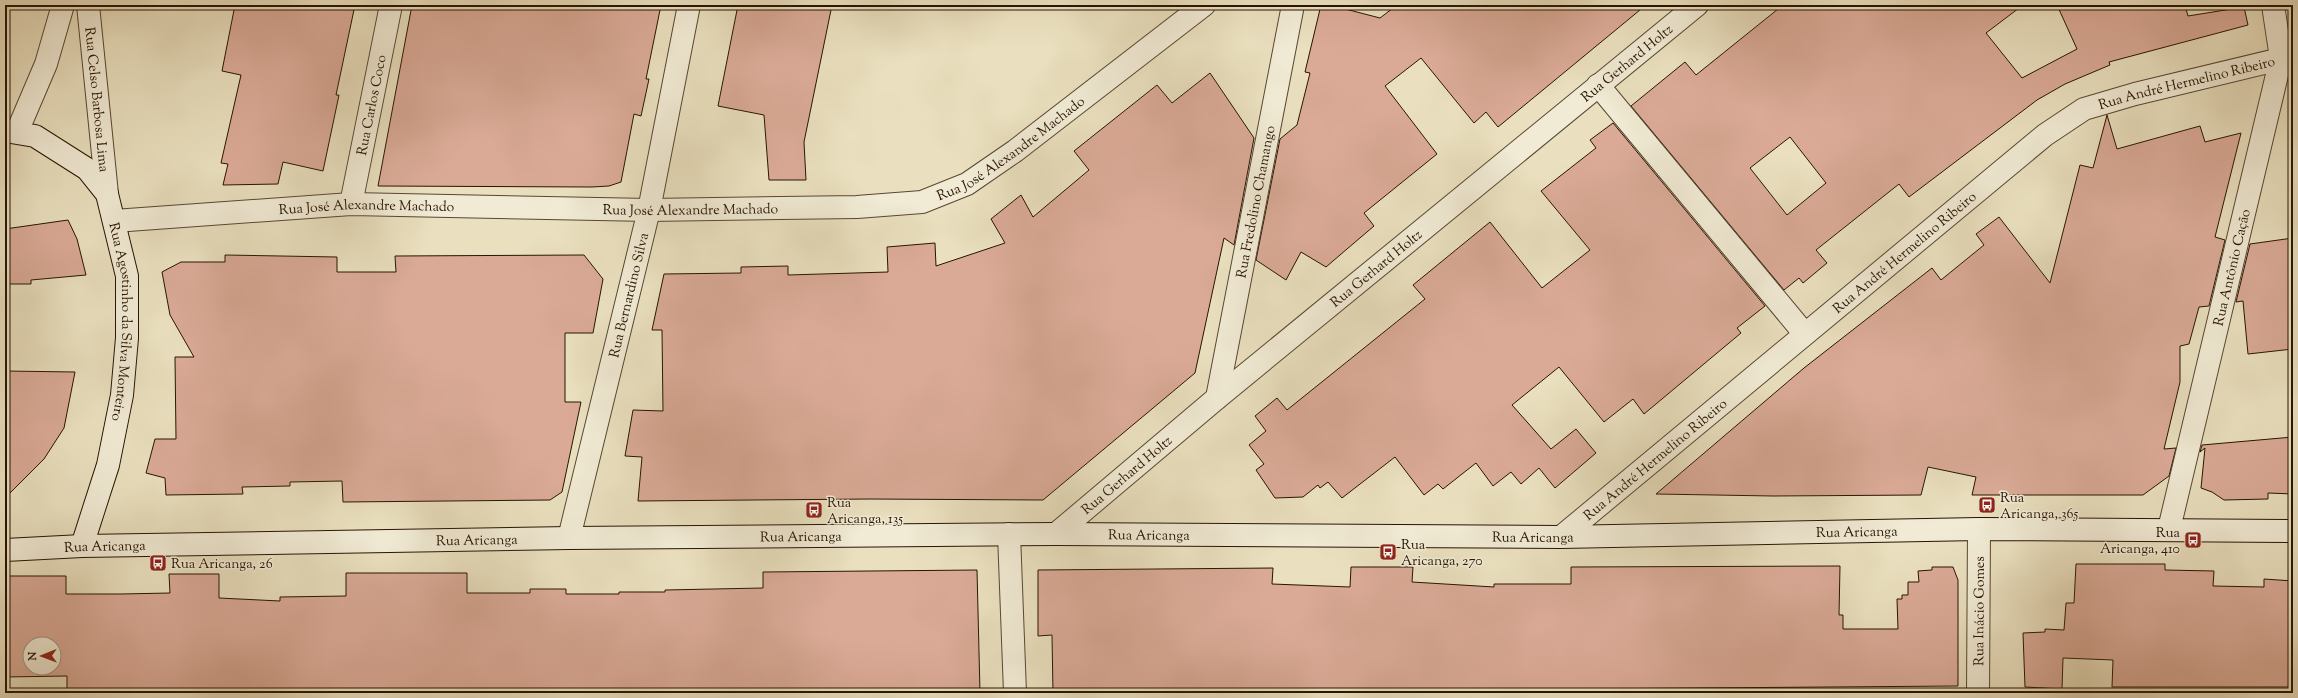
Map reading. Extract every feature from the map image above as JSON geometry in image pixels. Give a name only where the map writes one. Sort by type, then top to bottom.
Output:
[{"type":"street","points":[[11,132],[46,64],[63,5]]},
{"type":"street","name":"Rua Celso Barbosa Lima","points":[[88,5],[107,194]]},
{"type":"street","name":"Rua Carlos Coco","points":[[351,204],[391,5]]},
{"type":"street","name":"Rua Bernardino Silva","points":[[570,538],[649,210],[689,5]]},
{"type":"street","name":"Rua José Alexandre Machado","points":[[114,221],[351,204],[649,210],[857,207],[922,202],[967,184],[1009,155],[1204,5]]},
{"type":"street","name":"Rua Fredolino Chamango","points":[[1217,398],[1293,5]]},
{"type":"street","name":"Rua Gerhard Holtz","points":[[1056,534],[1217,398],[1697,5]]},
{"type":"street","name":"Rua Antônio Cação","points":[[2169,529],[2287,57],[2273,5]]},
{"type":"street","name":"Rua André Hermelino Ribeiro","points":[[1561,537],[1804,333],[2045,135],[2084,109],[2135,94],[2287,57]]},
{"type":"street","points":[[1598,85],[1804,333]]},
{"type":"street","name":"Rua Agostinho da Silva Monteiro","points":[[11,132],[35,136],[73,159],[86,169],[107,194],[127,276],[127,338],[122,395],[108,465],[82,546]]},
{"type":"street","name":"Rua Aricanga","points":[[5,550],[82,546],[570,538],[1009,534],[1561,537],[1979,529],[2169,529],[2293,531]]},
{"type":"street","name":"Rua Inácio Gomes","points":[[1978,693],[1979,529]]},
{"type":"street","points":[[1009,534],[1015,693]]},
{"type":"building","points":[[235,5],[355,5],[336,95],[339,95],[323,171],[283,162],[278,184],[223,185],[228,164],[221,163],[241,75],[222,71]]},
{"type":"building","points":[[412,5],[661,5],[646,79],[649,79],[641,116],[634,114],[621,182],[609,186],[592,187],[378,186]]},
{"type":"building","points":[[738,5],[832,5],[804,142],[806,180],[769,180],[764,115],[718,106]]},
{"type":"building","points":[[1321,5],[1330,5],[1380,18],[1397,5],[1646,5],[1498,127],[1486,112],[1474,123],[1421,58],[1385,86],[1437,154],[1364,213],[1374,226],[1326,267],[1301,252],[1286,280],[1256,260],[1280,139],[1297,125],[1310,73],[1305,72]]},
{"type":"building","points":[[1783,5],[2023,5],[1986,33],[2022,78],[2077,49],[2057,5],[2185,5],[2188,16],[2244,7],[2248,25],[2109,62],[2110,65],[2065,84],[2037,100],[1909,197],[1899,184],[1816,250],[1827,263],[1803,283],[1799,278],[1784,290],[1631,106],[1685,62],[1696,75]],"holes":[[[1790,137],[1826,183],[1787,215],[1750,168]]]},
{"type":"building","points":[[1210,73],[1254,138],[1234,245],[1224,238],[1195,373],[1043,500],[870,499],[638,501],[642,457],[625,456],[633,410],[663,411],[662,330],[652,330],[664,274],[741,273],[741,267],[788,266],[788,275],[888,272],[887,247],[935,243],[936,266],[1005,243],[991,219],[1021,195],[1033,217],[1089,170],[1074,151],[1157,85],[1172,103]]},
{"type":"building","points":[[2107,115],[2117,149],[2200,126],[2205,142],[2241,133],[2215,237],[2225,240],[2209,306],[2199,307],[2189,344],[2180,346],[2180,382],[2164,449],[2176,448],[2169,476],[2143,495],[1972,495],[1976,477],[1928,467],[1921,495],[1773,496],[1656,494],[1804,368],[1932,268],[1941,280],[1984,245],[1976,234],[1999,217],[2050,283],[2080,165],[2093,168]]},
{"type":"building","points":[[1613,123],[1765,306],[1737,328],[1741,333],[1644,414],[1633,399],[1604,422],[1559,367],[1512,405],[1551,449],[1576,429],[1596,453],[1555,488],[1539,468],[1521,484],[1511,472],[1493,486],[1476,463],[1443,489],[1438,484],[1424,495],[1395,457],[1342,498],[1328,482],[1320,488],[1318,485],[1303,497],[1275,498],[1256,470],[1264,464],[1249,445],[1266,431],[1255,416],[1277,398],[1287,410],[1425,299],[1413,285],[1490,222],[1542,288],[1590,250],[1541,191],[1596,148],[1590,140]]},
{"type":"building","points":[[68,220],[77,239],[86,275],[31,280],[31,284],[5,284],[5,229]]},
{"type":"building","points":[[2293,238],[2293,349],[2248,354],[2243,301],[2236,302],[2250,244]]},
{"type":"building","points":[[225,255],[337,257],[337,272],[396,272],[395,256],[584,255],[603,279],[593,333],[565,333],[565,402],[581,402],[562,492],[550,500],[343,502],[342,481],[290,482],[290,486],[242,487],[243,494],[166,495],[165,478],[146,473],[155,439],[176,439],[175,357],[194,357],[170,315],[162,272],[181,262],[225,262]]},
{"type":"building","points":[[5,371],[75,372],[64,428],[44,459],[5,498]]},
{"type":"building","points":[[2293,437],[2293,494],[2268,493],[2268,499],[2224,500],[2212,492],[2201,488],[2205,448],[2200,452],[2202,445]]},
{"type":"building","points":[[2076,564],[2165,564],[2165,570],[2214,571],[2213,586],[2264,587],[2264,579],[2293,581],[2293,687],[2112,687],[2113,660],[2063,658],[2062,689],[2025,687],[2023,633],[2045,632],[2045,629],[2064,630],[2066,603],[2074,603]]},
{"type":"building","points":[[1840,566],[1839,615],[1843,615],[1843,629],[1898,629],[1897,599],[1902,599],[1902,595],[1908,595],[1908,582],[1919,582],[1918,571],[1932,570],[1932,567],[1953,567],[1958,580],[1958,686],[1053,693],[1052,635],[1038,636],[1038,570],[1273,568],[1272,584],[1350,587],[1351,567],[1413,567],[1412,582],[1494,587],[1494,584],[1571,584],[1571,567]]},
{"type":"building","points":[[977,570],[980,693],[67,693],[67,676],[5,677],[5,576],[66,576],[66,594],[121,594],[170,593],[169,574],[219,574],[219,598],[280,601],[280,597],[346,596],[346,573],[467,573],[467,593],[530,593],[530,589],[566,589],[566,594],[619,594],[619,592],[665,592],[665,590],[763,588],[763,572]]},
{"type":"place","name":"Rua Aricanga, 365","points":[[1987,505]]},
{"type":"place","name":"Rua Aricanga, 135","points":[[814,510]]},
{"type":"place","name":"Rua Aricanga, 410","points":[[2193,540]]},
{"type":"place","name":"Rua Aricanga, 270","points":[[1388,552]]},
{"type":"place","name":"Rua Aricanga, 26","points":[[158,563]]}]
